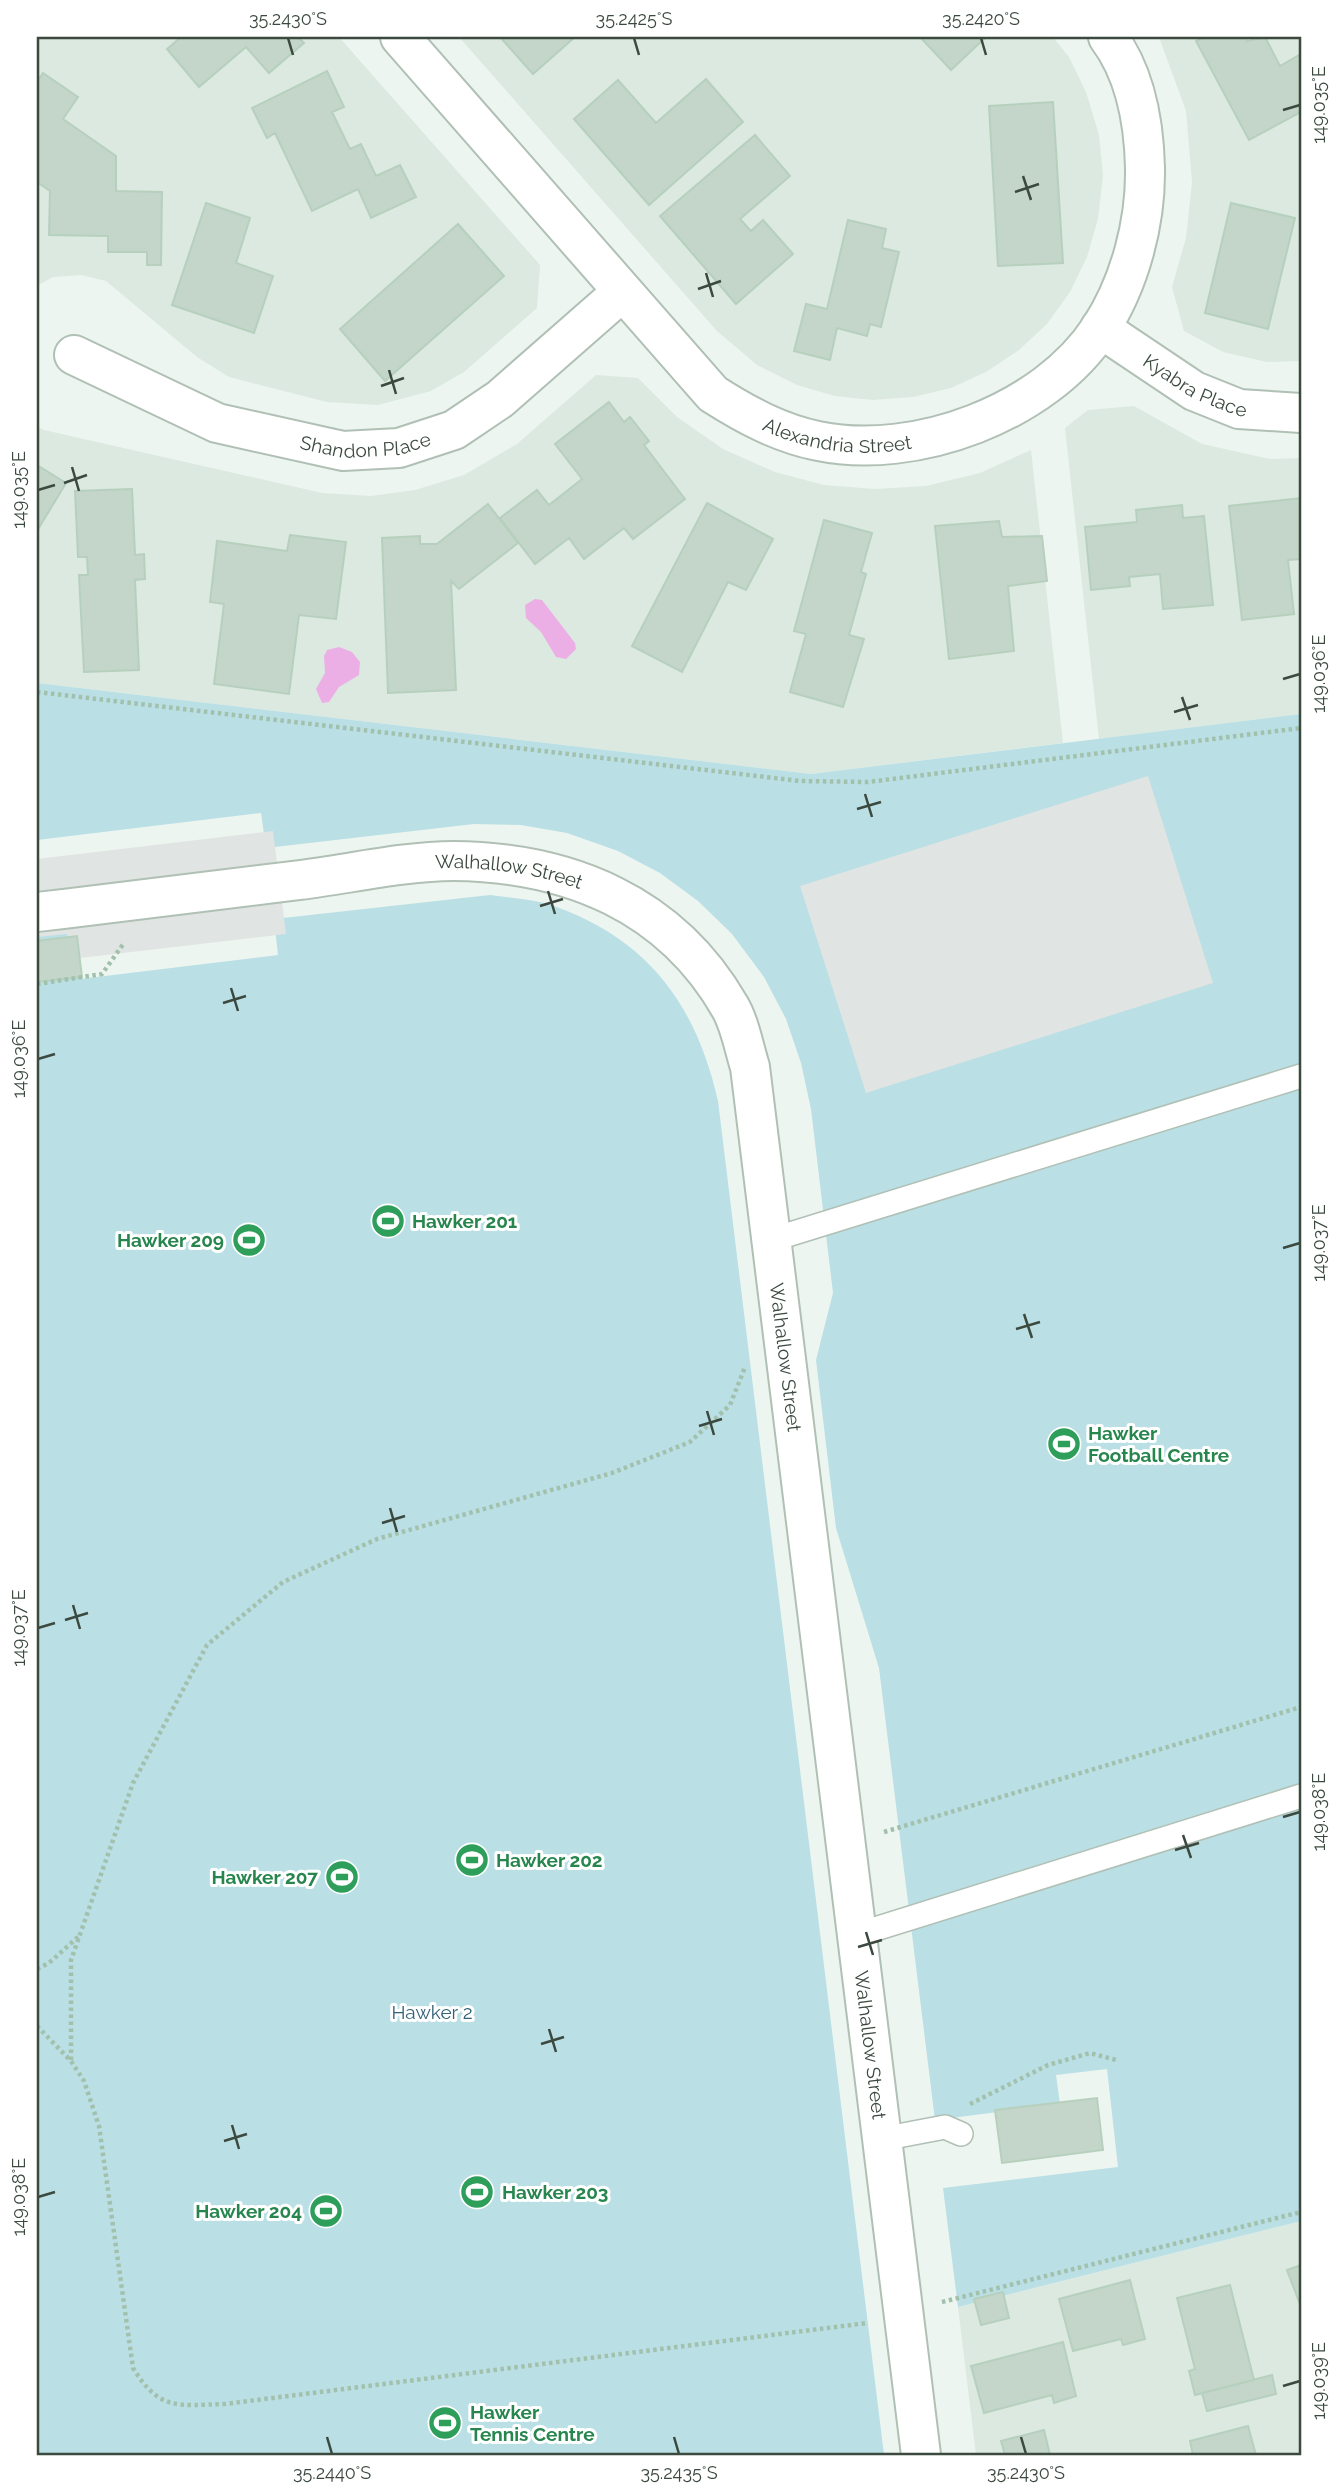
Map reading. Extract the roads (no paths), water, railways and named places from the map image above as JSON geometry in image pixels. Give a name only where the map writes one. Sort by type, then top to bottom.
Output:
[{"type":"street","name":"Alexandria Street","points":[[400,37],[713,394],[761,424],[819,442],[883,446],[947,435],[978,424],[1034,394],[1081,352],[1100,328],[1130,265],[1146,200],[1144,135],[1138,103],[1108,37]]},
{"type":"street","name":"Shandon Place","points":[[74,355],[217,423],[344,450],[400,448],[454,430],[500,399],[622,292]]},
{"type":"street","name":"Kyabra Place","points":[[1100,328],[1194,391],[1239,409],[1301,412]]},
{"type":"street","name":"Walhallow Street","points":[[37,912],[452,861],[524,866],[547,871],[621,898],[676,935],[698,958],[732,1009],[750,1067],[921,2455]]},
{"type":"lane","points":[[771,1240],[1301,1076]]},
{"type":"lane","points":[[856,1935],[1301,1796]]},
{"type":"lane","points":[[882,2139],[953,2131]]},
{"type":"place","name":"Hawker 201","points":[[388,1221]]},
{"type":"place","name":"Hawker 209","points":[[249,1240]]},
{"type":"place","name":"Hawker Football Centre","points":[[1064,1444]]},
{"type":"place","name":"Hawker 202","points":[[472,1860]]},
{"type":"place","name":"Hawker 207","points":[[342,1877]]},
{"type":"place","name":"Hawker 203","points":[[477,2192]]},
{"type":"place","name":"Hawker 204","points":[[326,2211]]},
{"type":"place","name":"Hawker Tennis Centre","points":[[445,2423]]},
{"type":"park label","name":"Hawker 2","points":[[432,2012]]}]
